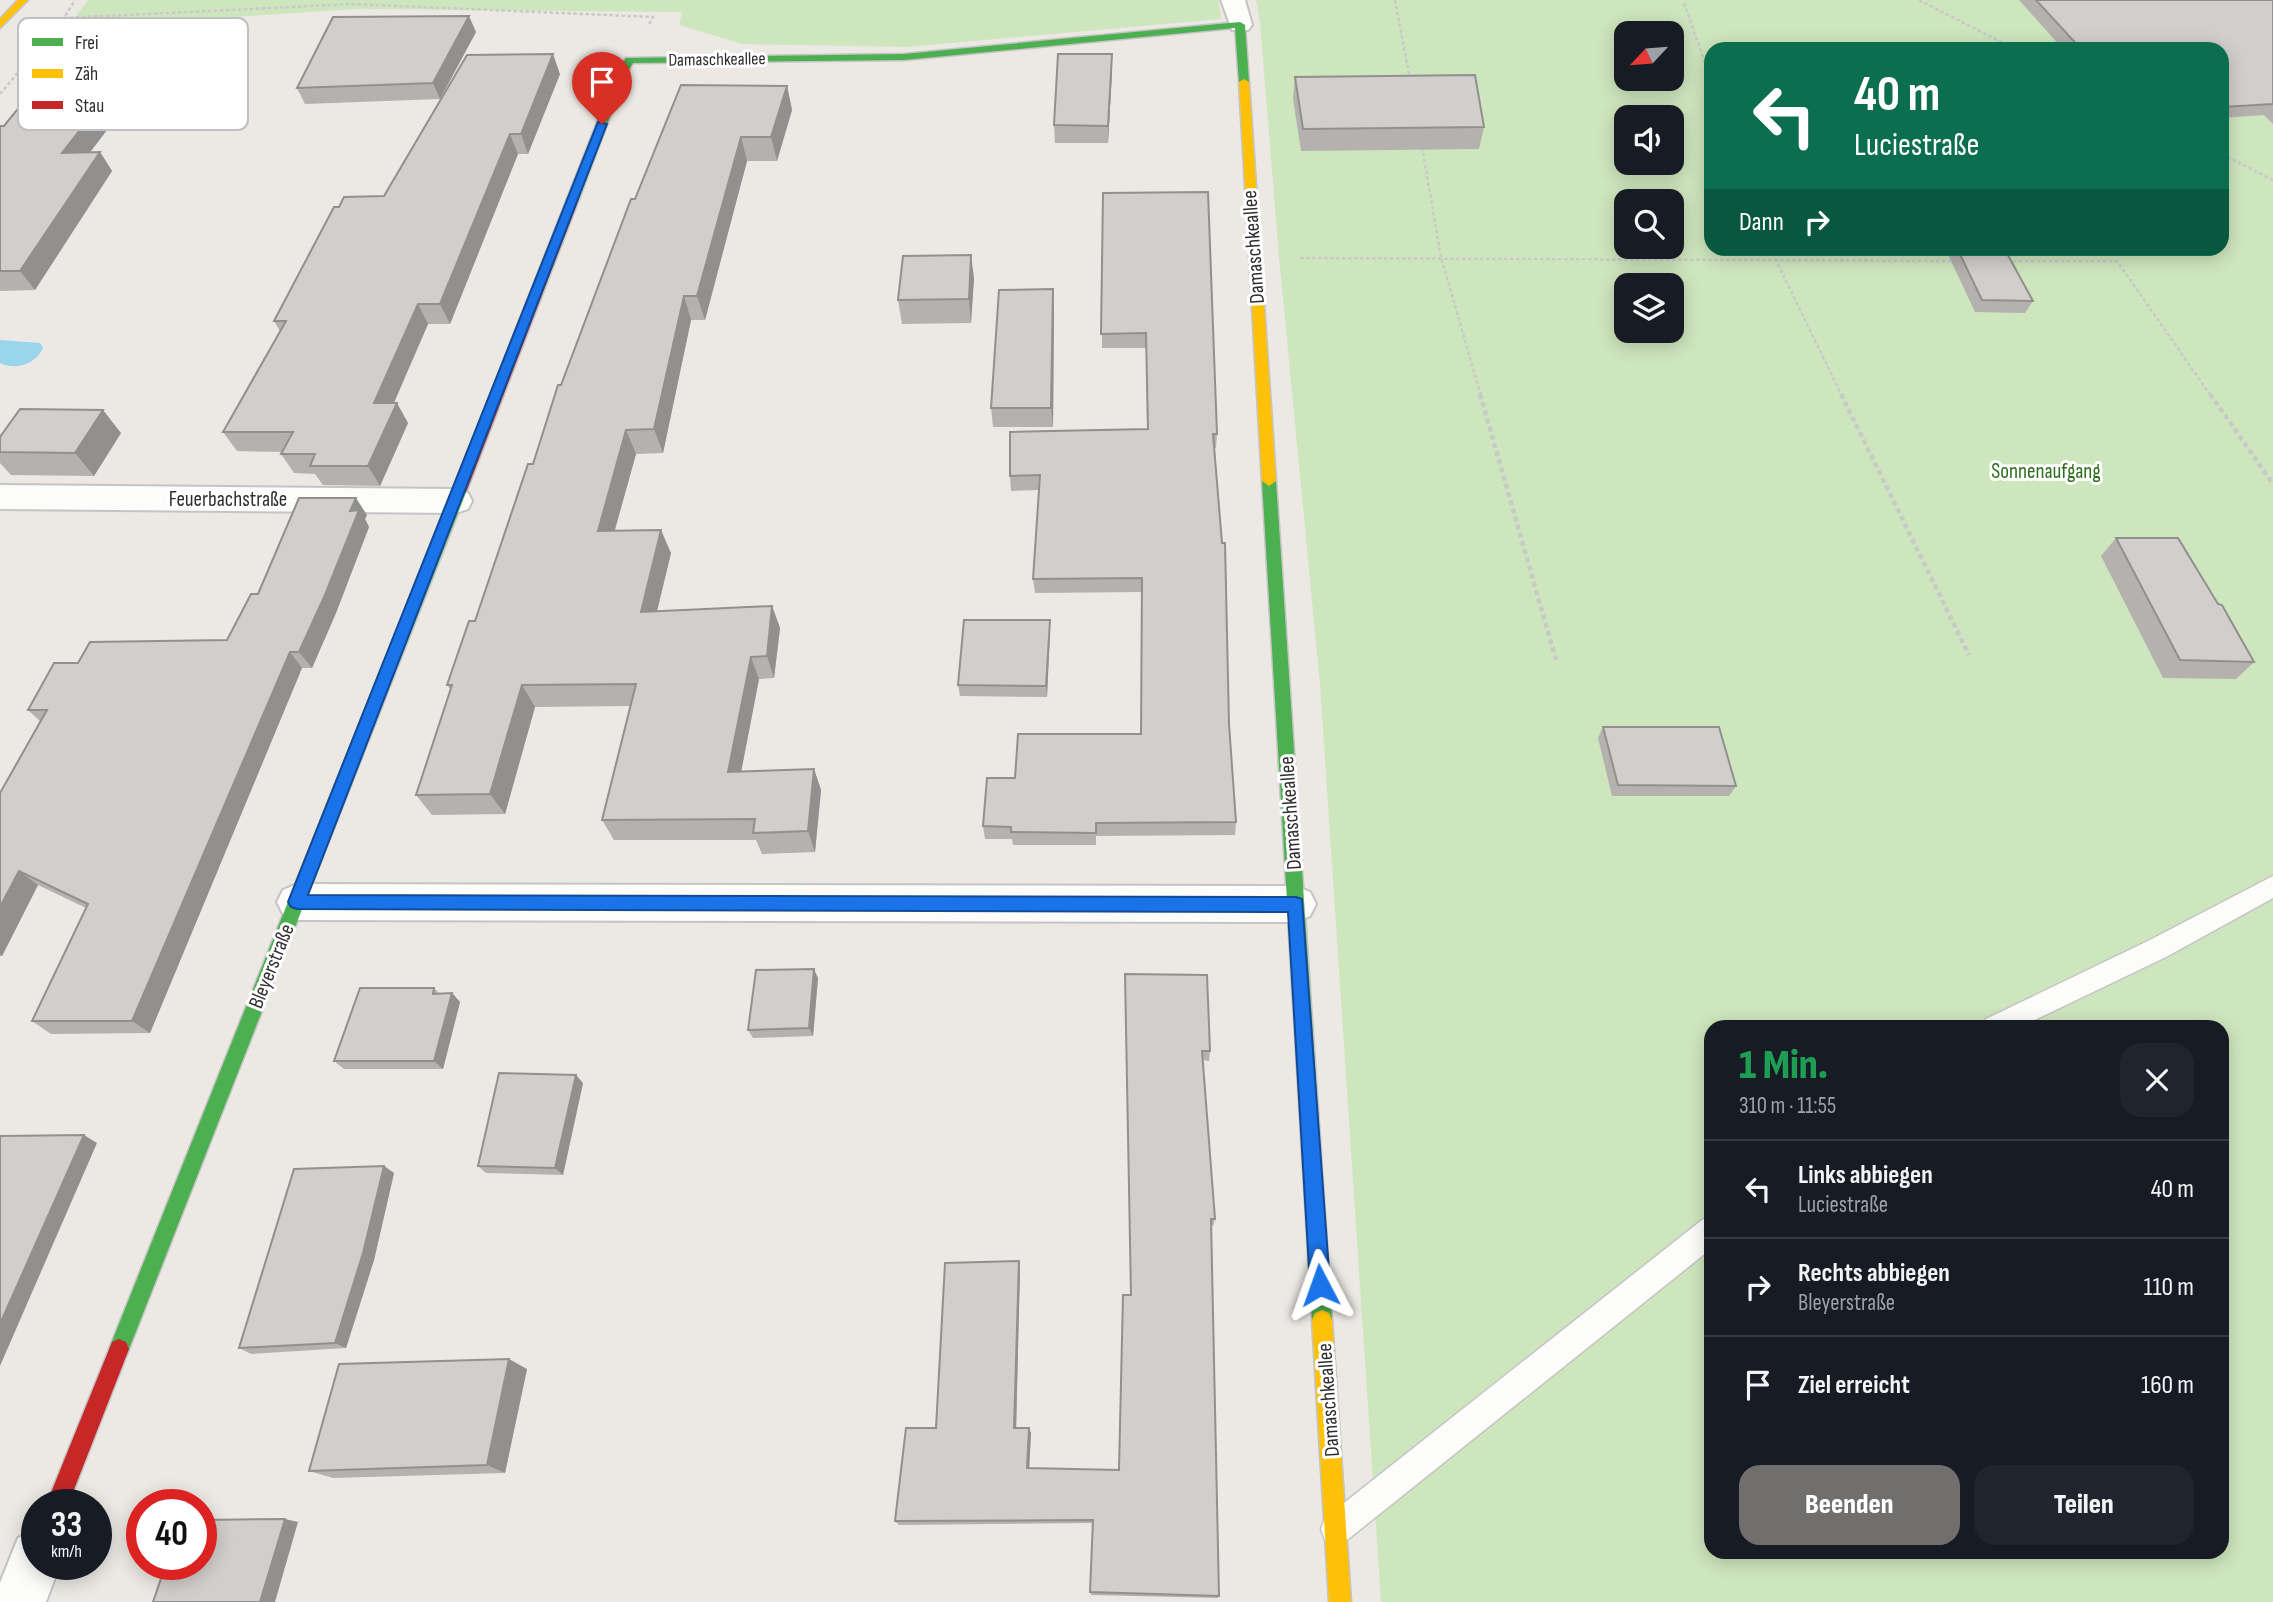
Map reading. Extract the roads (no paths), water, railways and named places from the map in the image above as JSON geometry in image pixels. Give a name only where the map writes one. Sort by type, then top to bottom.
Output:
[{"type":"street","points":[[0,25],[23,0]]},
{"type":"street","name":"Damaschkeallee","points":[[1233,0],[1240,25],[1340,1602]]},
{"type":"street","name":"Damaschkeallee","points":[[626,67],[904,57],[1240,25]]},
{"type":"street","name":"Bleyerstraße","points":[[63,1489],[626,67]]},
{"type":"street","name":"Feuerbachstraße","points":[[0,498],[456,500]]},
{"type":"street","points":[[297,902],[1296,904]]},
{"type":"street","points":[[19,1602],[28,1580]]},
{"type":"lane","points":[[2010,1020],[2157,949],[2273,886]]},
{"type":"lane","points":[[1336,1529],[1704,1236]]},
{"type":"water","points":[[0,340],[40,343],[43,348],[30,362],[18,366],[6,365],[0,363]]},
{"type":"park label","name":"Sonnenaufgang","points":[[2046,471]]}]
